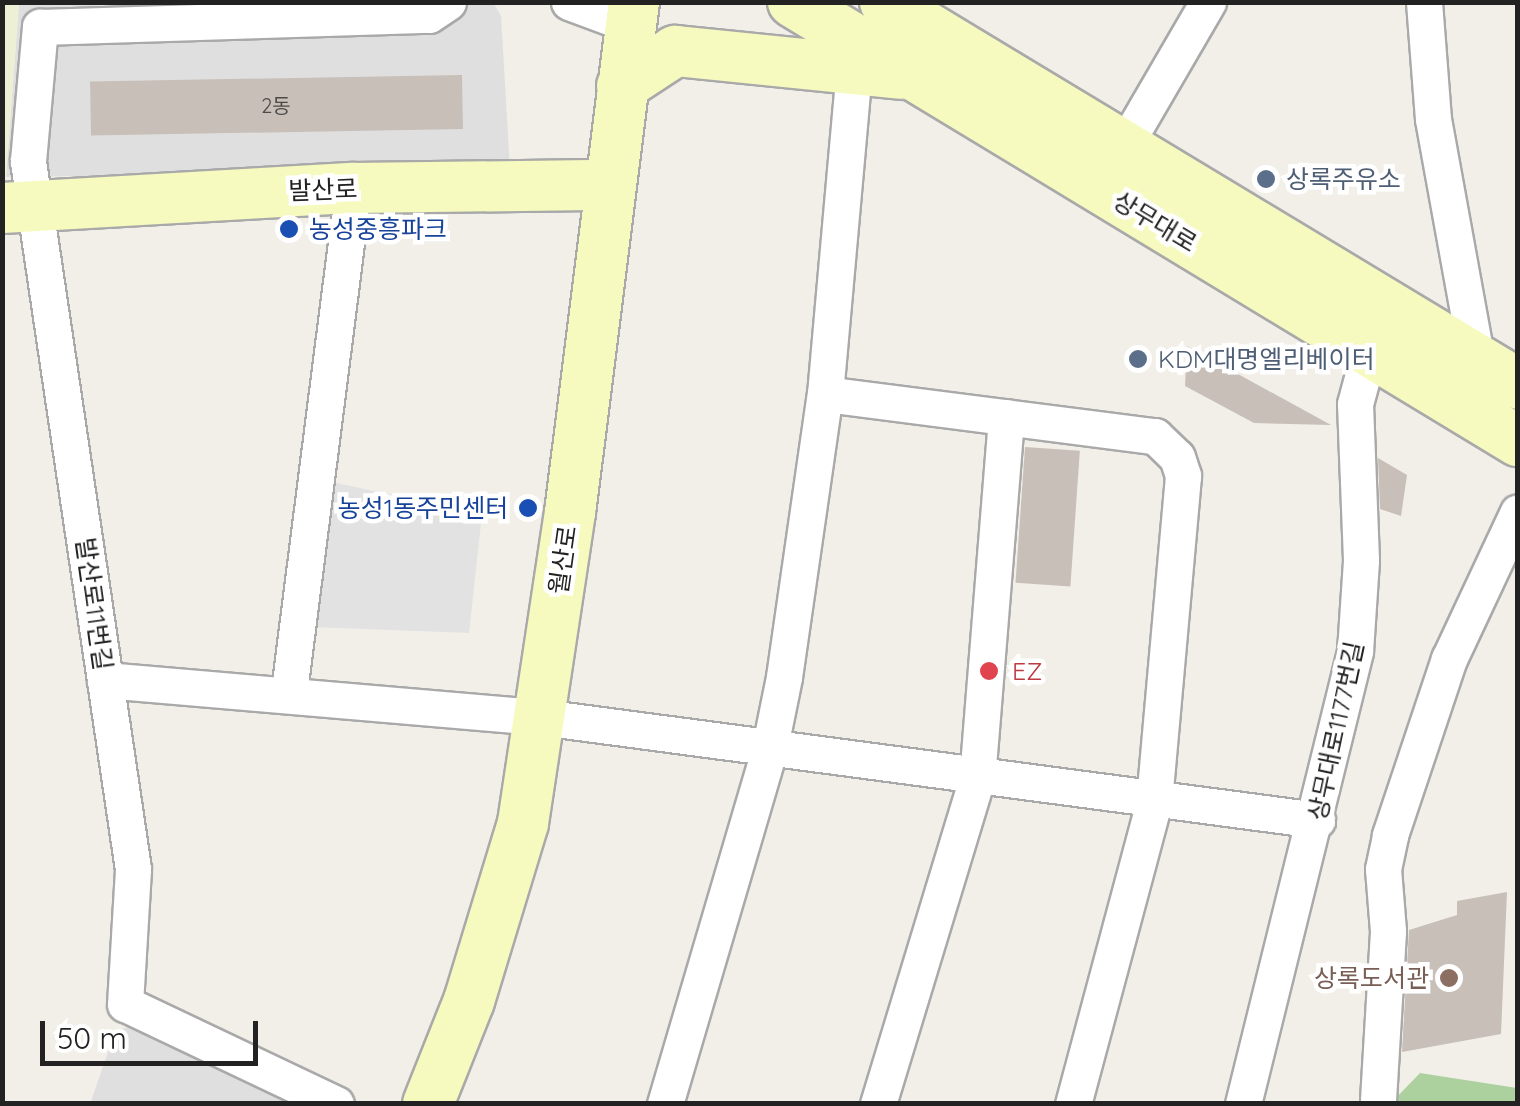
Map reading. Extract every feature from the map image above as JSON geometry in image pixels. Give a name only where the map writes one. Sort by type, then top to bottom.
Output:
[{"type":"street","points":[[20,206],[40,27],[429,15],[448,2]]},
{"type":"street","points":[[569,2],[626,10]]},
{"type":"street","name":"상무대로","points":[[793,2],[1518,441]]},
{"type":"street","name":"상무대로","points":[[885,2],[986,68],[1498,373]]},
{"type":"street","points":[[939,2],[986,68]]},
{"type":"street","points":[[1123,148],[1208,2]]},
{"type":"street","points":[[1424,2],[1433,120],[1498,373]]},
{"type":"street","name":"월산로","points":[[428,1104],[508,878],[541,717],[622,86],[626,10]]},
{"type":"street","points":[[622,86],[675,51],[914,75]]},
{"type":"street","points":[[664,1104],[768,751],[825,394],[854,70]]},
{"type":"street","name":"발산로","points":[[20,206],[353,188],[610,185]]},
{"type":"street","points":[[289,691],[353,188]]},
{"type":"street","name":"발산로11번길","points":[[20,206],[105,680],[133,869],[124,1004],[336,1104]]},
{"type":"street","name":"상무대로1177번길","points":[[1243,1104],[1317,820],[1360,606],[1356,404],[1369,352]]},
{"type":"street","points":[[825,394],[1156,436],[1178,457],[1183,476],[1154,802],[1073,1104]]},
{"type":"street","points":[[878,1104],[977,779],[1006,417]]},
{"type":"street","points":[[1378,1100],[1388,931],[1383,869],[1390,835],[1449,659],[1518,512]]},
{"type":"street","points":[[105,680],[289,691],[541,717],[977,779],[1317,820]]},
{"type":"shaded area","points":[[493,2],[501,16],[510,170],[6,177],[19,3]]},
{"type":"shaded area","points":[[327,481],[482,514],[469,633],[311,627]]},
{"type":"shaded area","points":[[139,1023],[305,1104],[90,1104],[115,1032]]},
{"type":"green space","points":[[3,2],[19,3],[6,177],[2,177]]},
{"type":"green space","points":[[1420,1073],[1517,1088],[1517,1103],[1390,1104]]},
{"type":"building","points":[[462,75],[463,129],[91,135],[90,81]]},
{"type":"building","points":[[1187,346],[1331,425],[1254,423],[1185,386]]},
{"type":"building","points":[[1025,447],[1080,451],[1070,587],[1016,583]]},
{"type":"building","points":[[1378,458],[1407,475],[1401,516],[1380,509]]},
{"type":"building","name":"상록도서관","points":[[1507,892],[1501,1034],[1402,1052],[1409,930],[1457,915],[1457,901]]},
{"type":"place","name":"상록주유소","points":[[1266,179]]},
{"type":"place","name":"농성중흥파크","points":[[289,229]]},
{"type":"place","name":"KDM대명엘리베이터","points":[[1138,359]]},
{"type":"place","name":"농성1동주민센터","points":[[528,508]]},
{"type":"place","name":"EZ","points":[[989,671]]},
{"type":"place","name":"상록도서관","points":[[1449,978]]}]
